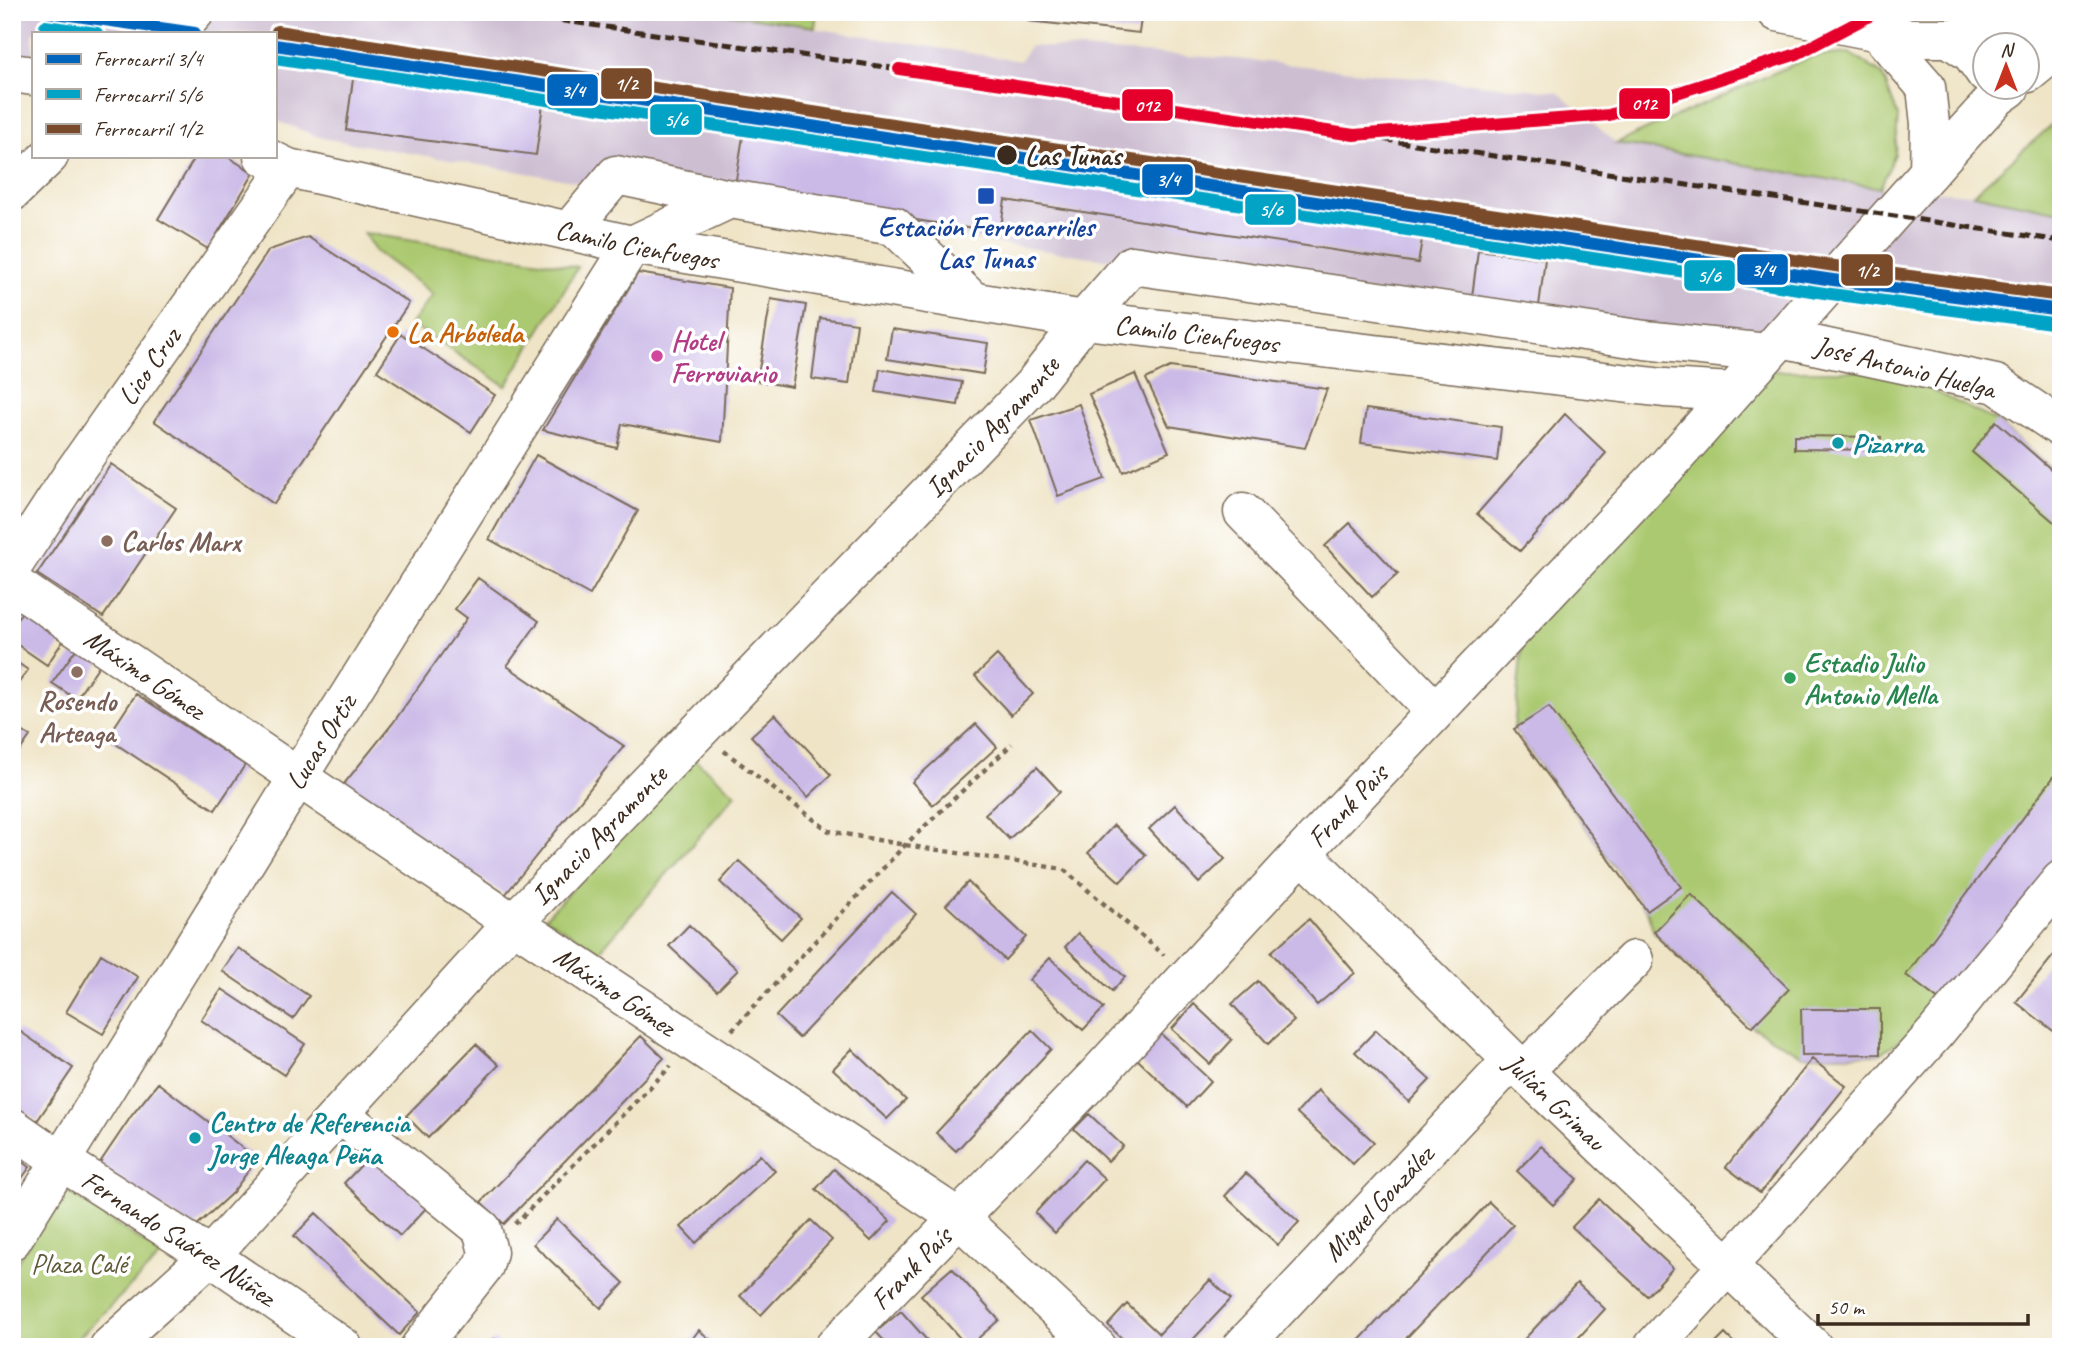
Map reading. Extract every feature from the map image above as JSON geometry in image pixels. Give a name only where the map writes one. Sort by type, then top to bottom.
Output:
[{"type":"street","points":[[177,32],[195,12]]},
{"type":"street","points":[[1777,12],[1910,38],[1949,38],[2040,25],[2061,19]]},
{"type":"street","points":[[1878,32],[1926,87],[1930,124],[1929,172]]},
{"type":"street","points":[[1949,38],[1972,54]]},
{"type":"street","points":[[2042,62],[2061,46]]},
{"type":"street","points":[[12,73],[32,76]]},
{"type":"street","points":[[1732,392],[1929,172],[1984,102]]},
{"type":"street","points":[[12,192],[47,158]]},
{"type":"street","name":"Camilo Cienfuegos","points":[[275,162],[632,246],[1084,320],[1664,388],[1732,392]]},
{"type":"street","name":"Lico Cruz","points":[[12,567],[275,162]]},
{"type":"street","points":[[569,230],[616,175],[730,199],[894,226],[974,302]]},
{"type":"street","points":[[632,246],[730,199]]},
{"type":"street","name":"Lucas Ortiz","points":[[12,1240],[298,777],[632,246]]},
{"type":"street","name":"Ignacio Agramonte","points":[[109,1347],[210,1256],[513,923],[1033,385],[1132,265],[1645,340]]},
{"type":"street","points":[[1645,340],[1673,414],[1676,433],[1669,464]]},
{"type":"street","name":"José Antonio Huelga","points":[[1645,340],[1774,346],[1996,384],[2061,428]]},
{"type":"street","name":"Frank Pais","points":[[959,1218],[1097,1075],[1669,464],[1732,392]]},
{"type":"street","points":[[1243,512],[1436,711]]},
{"type":"street","name":"Máximo Gómez","points":[[12,583],[513,923],[959,1218],[1097,1347]]},
{"type":"street","name":"Julián Grimau","points":[[1302,853],[1518,1066],[1813,1347]]},
{"type":"street","points":[[1653,1347],[1936,1032],[2061,880]]},
{"type":"street","name":"Miguel González","points":[[1242,1347],[1518,1066],[1634,960]]},
{"type":"street","points":[[340,1114],[481,1229],[488,1252],[484,1266],[420,1347]]},
{"type":"street","name":"Fernando Suárez Núñez","points":[[12,1127],[210,1256],[343,1347]]},
{"type":"street","name":"Frank País","points":[[834,1347],[959,1218]]},
{"type":"path","points":[[698,731],[829,831],[1063,869],[1189,975]]},
{"type":"path","points":[[488,1252],[702,1048],[905,845],[1012,744]]},
{"type":"shaded area","points":[[12,12],[714,12],[1020,61],[1030,46],[1237,59],[1558,92],[1616,143],[1880,188],[1973,194],[2061,212],[2061,330],[1800,293],[1759,339],[1112,260],[643,193],[322,138],[276,120],[276,32],[32,32],[32,56],[12,52]]},
{"type":"green space","points":[[714,12],[817,12],[815,27]]},
{"type":"green space","points":[[1849,53],[1882,74],[1898,116],[1895,154],[1880,188],[1616,143],[1810,57]]},
{"type":"green space","points":[[2061,117],[2061,212],[1973,194]]},
{"type":"green space","points":[[364,233],[578,267],[506,386],[411,324],[433,294],[375,251]]},
{"type":"green space","name":"Estadio Julio Antonio Mella","points":[[1769,371],[1893,371],[1996,421],[2061,478],[2061,856],[1948,1007],[1880,1054],[1802,1055],[1752,1027],[1654,932],[1647,911],[1514,729],[1524,626]]},
{"type":"green space","points":[[693,758],[736,794],[600,951],[545,918]]},
{"type":"green space","name":"Plaza Calé","points":[[63,1188],[162,1255],[69,1347],[12,1347],[12,1270]]},
{"type":"building","points":[[1029,12],[1142,12],[1139,33],[1028,21]]},
{"type":"building","points":[[353,79],[543,104],[536,155],[346,130]]},
{"type":"building","name":"Estación Ferrocarriles Las Tunas","points":[[745,124],[1424,228],[1418,263],[1005,200],[1000,233],[734,192]]},
{"type":"building","points":[[195,158],[229,158],[254,173],[208,249],[158,219]]},
{"type":"building","points":[[308,237],[409,303],[274,504],[154,421],[269,250]]},
{"type":"building","points":[[1478,250],[1545,259],[1539,306],[1472,297]]},
{"type":"building","name":"Hotel Ferroviario","points":[[638,273],[730,288],[722,442],[622,424],[617,448],[543,430]]},
{"type":"building","points":[[771,299],[806,305],[792,387],[757,381]]},
{"type":"building","points":[[820,318],[857,323],[849,384],[812,379]]},
{"type":"building","points":[[892,329],[988,343],[983,374],[887,359]]},
{"type":"building","points":[[401,334],[495,395],[471,432],[377,371]]},
{"type":"building","points":[[1170,367],[1327,389],[1305,448],[1169,426],[1146,379]]},
{"type":"building","points":[[880,369],[962,382],[958,405],[876,392]]},
{"type":"building","points":[[1135,374],[1169,452],[1123,472],[1089,394]]},
{"type":"building","points":[[1079,404],[1105,479],[1058,496],[1031,420]]},
{"type":"building","points":[[1366,409],[1501,427],[1497,461],[1361,443]]},
{"type":"building","points":[[1565,414],[1606,453],[1520,551],[1477,514]]},
{"type":"building","points":[[1996,421],[2061,478],[2061,528],[1972,452]]},
{"type":"building","name":"Pizarra","points":[[1794,436],[1881,437],[1881,450],[1794,449]]},
{"type":"building","points":[[536,455],[638,511],[590,595],[489,539]]},
{"type":"building","name":"Carlos Marx","points":[[111,464],[176,508],[103,617],[37,574]]},
{"type":"building","points":[[1350,523],[1398,574],[1372,597],[1325,546]]},
{"type":"building","points":[[478,578],[539,621],[507,666],[624,746],[505,895],[343,785],[393,723],[467,618],[455,609]]},
{"type":"building","points":[[22,612],[63,641],[47,665],[12,641],[12,625]]},
{"type":"building","name":"Rosendo Arteaga","points":[[79,645],[102,661],[76,699],[52,683]]},
{"type":"building","points":[[997,655],[1033,694],[1011,715],[975,676]]},
{"type":"building","points":[[12,659],[28,670],[12,692]]},
{"type":"building","points":[[136,694],[245,765],[215,810],[107,738]]},
{"type":"building","points":[[1549,707],[1681,887],[1647,911],[1514,729]]},
{"type":"building","points":[[775,714],[831,775],[808,797],[751,736]]},
{"type":"building","points":[[976,724],[997,747],[933,805],[912,782]]},
{"type":"building","points":[[12,725],[30,736],[12,762]]},
{"type":"building","points":[[1037,767],[1060,792],[1009,839],[985,814]]},
{"type":"building","points":[[2061,767],[2061,856],[1948,1007],[1906,975]]},
{"type":"building","points":[[1175,805],[1225,859],[1199,883],[1149,829]]},
{"type":"building","points":[[1114,825],[1146,855],[1120,882],[1088,853]]},
{"type":"building","points":[[739,861],[801,918],[781,939],[720,882]]},
{"type":"building","points":[[968,882],[1026,937],[1005,960],[946,905]]},
{"type":"building","points":[[892,892],[916,914],[799,1038],[776,1016]]},
{"type":"building","points":[[1691,894],[1789,989],[1752,1027],[1654,932]]},
{"type":"building","points":[[1309,919],[1355,973],[1317,1005],[1271,952]]},
{"type":"building","points":[[689,925],[738,970],[717,991],[669,946]]},
{"type":"building","points":[[1078,933],[1125,977],[1112,991],[1065,947]]},
{"type":"building","points":[[2061,946],[2061,1037],[2016,1002]]},
{"type":"building","points":[[238,948],[309,996],[293,1019],[222,971]]},
{"type":"building","points":[[101,954],[138,977],[103,1034],[66,1012]]},
{"type":"building","points":[[1050,958],[1104,1008],[1083,1030],[1029,980]]},
{"type":"building","points":[[1258,981],[1294,1021],[1268,1044],[1232,1004]]},
{"type":"building","points":[[222,989],[305,1044],[284,1075],[201,1020]]},
{"type":"building","points":[[1194,1004],[1232,1040],[1210,1064],[1172,1029]]},
{"type":"building","points":[[1801,1009],[1880,1009],[1880,1054],[1802,1055]]},
{"type":"building","points":[[18,1030],[73,1068],[37,1121],[12,1104],[12,1039]]},
{"type":"building","points":[[1032,1030],[1051,1049],[956,1151],[936,1133]]},
{"type":"building","points":[[1376,1030],[1430,1080],[1409,1102],[1355,1052]]},
{"type":"building","points":[[1160,1033],[1211,1081],[1187,1107],[1136,1058]]},
{"type":"building","points":[[641,1036],[664,1058],[504,1224],[481,1202]]},
{"type":"building","points":[[476,1044],[499,1065],[428,1138],[406,1116]]},
{"type":"building","points":[[852,1049],[906,1100],[887,1119],[833,1069]]},
{"type":"building","points":[[1812,1059],[1846,1086],[1760,1193],[1726,1167]]},
{"type":"building","points":[[158,1083],[257,1159],[233,1192],[194,1228],[97,1167],[132,1115]]},
{"type":"building","points":[[1318,1090],[1374,1142],[1353,1164],[1297,1113]]},
{"type":"building","points":[[1089,1114],[1123,1146],[1108,1161],[1074,1129]]},
{"type":"building","points":[[1541,1146],[1578,1179],[1553,1205],[1517,1171]]},
{"type":"building","points":[[12,1154],[30,1167],[12,1192]]},
{"type":"building","points":[[372,1154],[428,1206],[400,1236],[344,1183]]},
{"type":"building","points":[[760,1155],[775,1171],[696,1243],[681,1227]]},
{"type":"building","points":[[1084,1160],[1105,1179],[1055,1233],[1035,1213]]},
{"type":"building","points":[[834,1169],[890,1221],[871,1241],[816,1189]]},
{"type":"building","points":[[1246,1173],[1299,1222],[1278,1245],[1225,1196]]},
{"type":"building","points":[[1599,1199],[1673,1268],[1647,1296],[1572,1227]]},
{"type":"building","points":[[1489,1202],[1513,1225],[1398,1347],[1353,1347]]},
{"type":"building","points":[[316,1213],[420,1312],[399,1335],[294,1236]]},
{"type":"building","points":[[557,1219],[624,1283],[601,1308],[533,1244]]},
{"type":"building","points":[[811,1220],[832,1240],[761,1315],[740,1296]]},
{"type":"building","points":[[952,1268],[999,1320],[968,1347],[921,1295]]},
{"type":"building","points":[[1210,1280],[1231,1299],[1186,1347],[1173,1347],[1166,1340],[1160,1347],[1131,1347],[1108,1325],[1127,1304],[1159,1334]]},
{"type":"building","points":[[1577,1283],[1605,1309],[1570,1347],[1517,1347]]},
{"type":"building","points":[[901,1311],[933,1347],[890,1347],[876,1332]]},
{"type":"building","points":[[699,1330],[719,1347],[686,1347]]},
{"type":"building","points":[[1725,1334],[1738,1347],[1712,1347]]},
{"type":"building","points":[[869,1337],[878,1347],[858,1347]]},
{"type":"building","points":[[494,1339],[503,1347],[487,1347]]},
{"type":"railway","points":[[501,12],[899,69]]},
{"type":"railway","points":[[1354,135],[2061,241]]},
{"type":"rail line","name":"3/4","points":[[49,12],[188,32]]},
{"type":"rail line","name":"5/6","points":[[45,26],[90,32]]},
{"type":"rail line","name":"1/2","points":[[277,31],[1835,266],[2061,296]]},
{"type":"rail line","name":"3/4","points":[[276,45],[1833,280],[2061,310]]},
{"type":"rail line","name":"5/6","points":[[276,59],[1831,294],[2059,324]]},
{"type":"transit line","name":"012","points":[[899,69],[1354,135],[1609,115],[1797,54],[1877,12]]},
{"type":"place","name":"Las Tunas","points":[[1007,155]]},
{"type":"place","name":"Estación Ferrocarriles Las Tunas","points":[[986,196]]},
{"type":"place","name":"La Arboleda","points":[[393,332]]},
{"type":"place","name":"Hotel Ferroviario","points":[[657,356]]},
{"type":"place","name":"Pizarra","points":[[1838,443]]},
{"type":"place","name":"Carlos Marx","points":[[107,541]]},
{"type":"place","name":"Rosendo Arteaga","points":[[77,672]]},
{"type":"place","name":"Estadio Julio Antonio Mella","points":[[1790,678]]},
{"type":"place","name":"Centro de Referencia Jorge Aleaga Peña","points":[[195,1138]]}]
